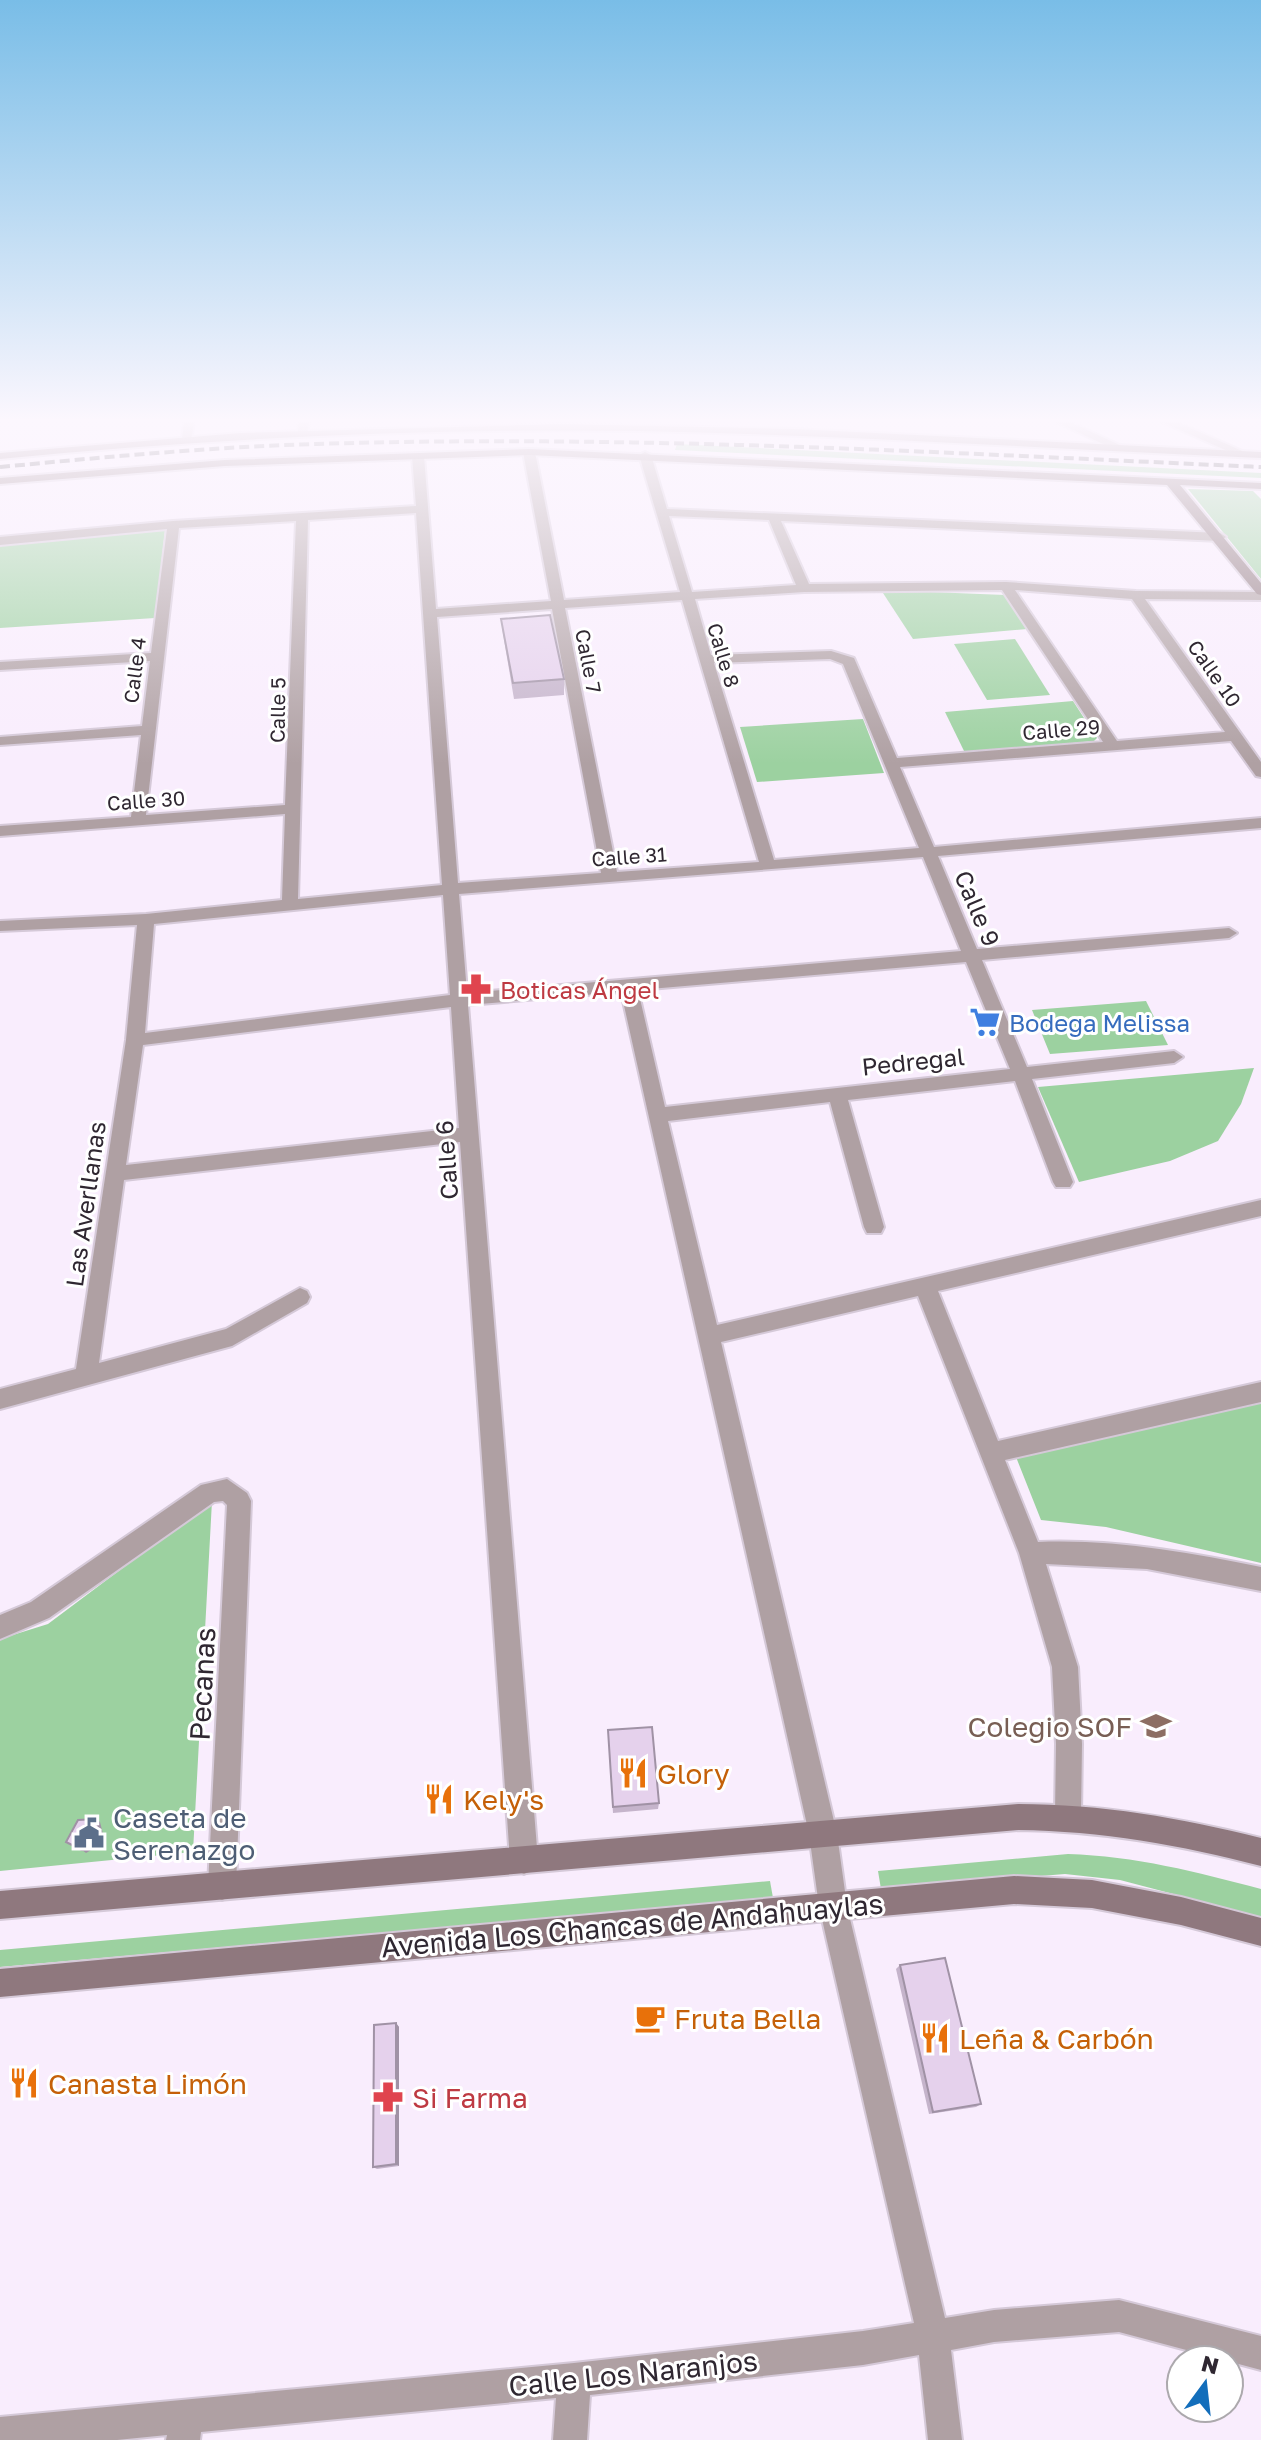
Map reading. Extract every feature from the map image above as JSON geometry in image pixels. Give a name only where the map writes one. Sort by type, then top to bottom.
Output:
[{"type":"street","points":[[0,541],[56,536]]},
{"type":"street","name":"Calle 4","points":[[138,821],[172,536]]},
{"type":"street","name":"Calle 5","points":[[290,905],[302,536]]},
{"type":"street","name":"Calle 6","points":[[424,536],[524,1860]]},
{"type":"street","name":"Calle 7","points":[[544,536],[610,878]]},
{"type":"street","name":"Calle 8","points":[[667,536],[768,866]]},
{"type":"street","points":[[781,536],[804,588]]},
{"type":"street","points":[[1195,536],[1220,537],[1261,593]]},
{"type":"street","points":[[431,613],[804,588],[1006,586],[1136,595],[1261,593]]},
{"type":"street","points":[[1006,586],[1112,745]]},
{"type":"street","name":"Calle 10","points":[[1136,595],[1261,773]]},
{"type":"street","points":[[0,666],[157,657]]},
{"type":"street","name":"Calle 9","points":[[705,659],[842,657],[849,661],[1063,1182]]},
{"type":"street","points":[[0,741],[148,730]]},
{"type":"street","name":"Calle 29","points":[[891,763],[1235,736]]},
{"type":"street","name":"Calle 30","points":[[0,831],[295,809]]},
{"type":"street","name":"Calle 31","points":[[0,926],[146,919],[452,889],[768,866],[1261,823]]},
{"type":"street","points":[[146,919],[135,1040],[460,1000],[1229,933]]},
{"type":"street","points":[[628,986],[823,1834],[833,1906],[933,2336],[945,2440]]},
{"type":"street","name":"Las Averllanas","points":[[86,1376],[135,1040]]},
{"type":"street","name":"Pedregal","points":[[657,1115],[1174,1057]]},
{"type":"street","points":[[837,1093],[874,1227]]},
{"type":"street","points":[[115,1174],[470,1134]]},
{"type":"street","points":[[708,1336],[1261,1208]]},
{"type":"street","points":[[925,1286],[1031,1553],[1065,1667],[1069,1744],[1068,1815]]},
{"type":"street","points":[[0,1399],[232,1337],[300,1297]]},
{"type":"street","points":[[991,1453],[1261,1392]]},
{"type":"street","name":"Pecanas","points":[[0,1627],[40,1610],[209,1492],[227,1490],[239,1501],[222,1886]]},
{"type":"street","points":[[1031,1553],[1078,1550],[1157,1558],[1261,1579]]},
{"type":"street","points":[[0,1905],[1068,1815],[1182,1832],[1261,1852]]},
{"type":"street","name":"Avenida Los Chancas de Andahuaylas","points":[[0,1983],[1014,1890],[1092,1894],[1181,1911],[1261,1932]]},
{"type":"street","name":"Calle Los Naranjos","points":[[0,2434],[185,2427],[863,2348],[994,2326],[1119,2316],[1261,2353]]},
{"type":"street","points":[[570,2440],[574,2380]]},
{"type":"green space","points":[[100,536],[164,536],[155,618],[0,628],[0,545]]},
{"type":"green space","points":[[1226,536],[1261,536],[1261,579]]},
{"type":"green space","points":[[881,590],[1005,595],[1027,629],[913,639]]},
{"type":"green space","points":[[1015,639],[1050,695],[987,700],[954,644]]},
{"type":"green space","points":[[1073,701],[1097,738],[1094,741],[965,753],[945,712]]},
{"type":"green space","points":[[863,719],[884,773],[757,782],[740,727]]},
{"type":"green space","points":[[1146,1001],[1168,1045],[1050,1054],[1032,1010]]},
{"type":"green space","points":[[1254,1068],[1241,1104],[1218,1141],[1170,1161],[1079,1182],[1038,1087]]},
{"type":"green space","points":[[1261,1398],[1261,1563],[1106,1527],[1041,1520],[1016,1457]]},
{"type":"green space","points":[[212,1501],[193,1852],[0,1871],[0,1639],[48,1624]]},
{"type":"green space","points":[[1068,1854],[1142,1861],[1261,1889],[1261,1917],[1120,1880],[1065,1874],[881,1889],[878,1871]]},
{"type":"green space","points":[[770,1881],[773,1898],[0,1967],[0,1950]]},
{"type":"building","points":[[550,615],[564,679],[513,683],[501,619]]},
{"type":"building","name":"Glory","points":[[652,1727],[659,1803],[613,1807],[608,1730]]},
{"type":"building","name":"Caseta de Serenazgo","points":[[97,1819],[101,1839],[82,1850],[66,1842],[78,1820]]},
{"type":"building","name":"Leña & Carbón","points":[[945,1958],[981,2104],[933,2112],[900,1965]]},
{"type":"building","name":"Si Farma","points":[[396,2023],[396,2164],[373,2167],[374,2025]]},
{"type":"place","name":"Boticas Ángel","points":[[476,989]]},
{"type":"place","name":"Bodega Melissa","points":[[985,1022]]},
{"type":"place","name":"Colegio SOF","points":[[1156,1726]]},
{"type":"place","name":"Glory","points":[[633,1773]]},
{"type":"place","name":"Kely's","points":[[439,1799]]},
{"type":"place","name":"Caseta de Serenazgo","points":[[89,1833]]},
{"type":"place","name":"Fruta Bella","points":[[650,2018]]},
{"type":"place","name":"Leña & Carbón","points":[[935,2038]]},
{"type":"place","name":"Canasta Limón","points":[[24,2083]]},
{"type":"place","name":"Si Farma","points":[[388,2097]]}]
